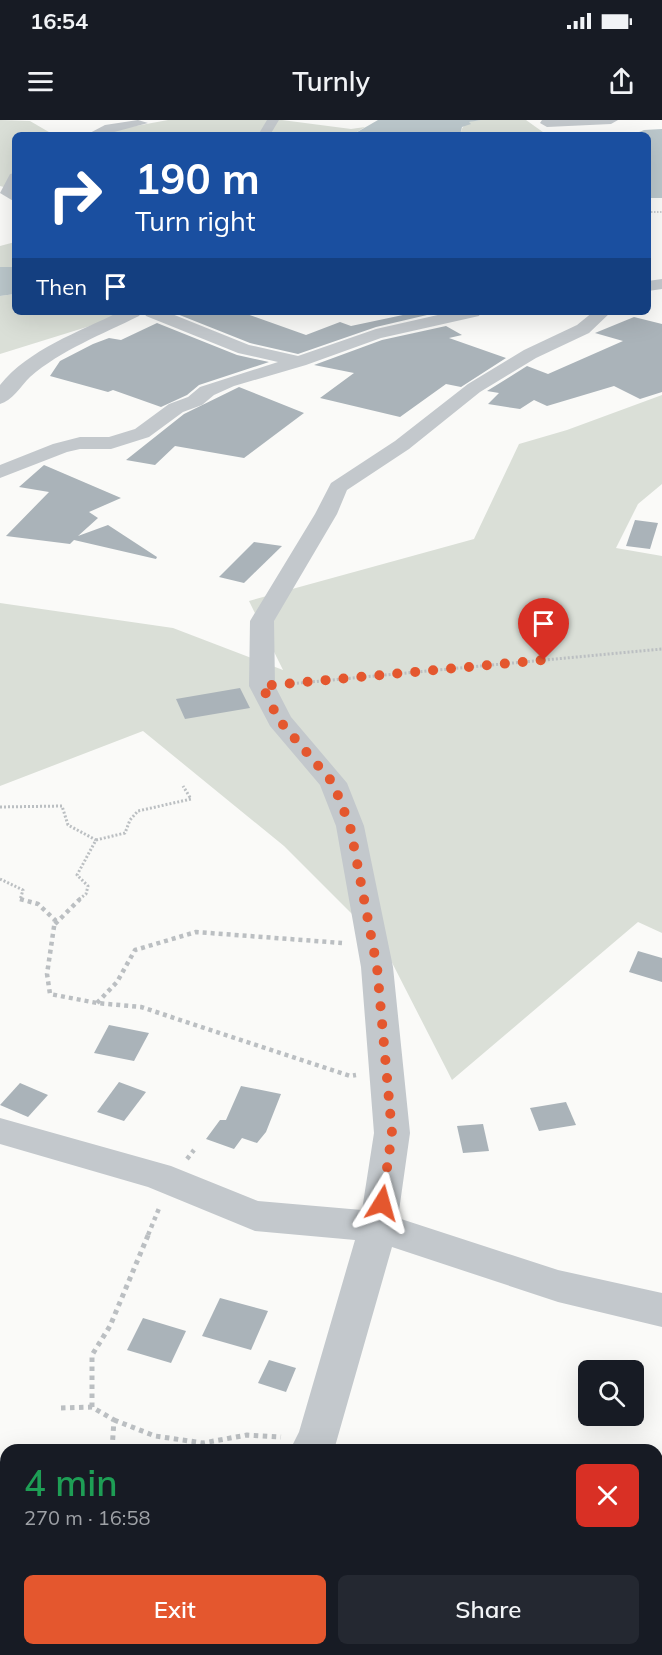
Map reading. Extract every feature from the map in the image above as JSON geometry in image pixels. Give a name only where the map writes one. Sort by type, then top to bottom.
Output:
[{"type":"street","points":[[99,132],[109,128],[142,123],[138,120]]},
{"type":"street","points":[[544,122],[611,120]]},
{"type":"street","points":[[12,181],[7,193],[12,196]]},
{"type":"street","points":[[0,398],[11,381],[26,369],[127,315]]},
{"type":"street","points":[[159,315],[244,349],[300,361]]},
{"type":"street","points":[[0,472],[60,448],[80,443],[111,443],[142,433],[176,408],[195,401],[207,391],[228,382],[300,361],[375,334],[460,315]]},
{"type":"street","points":[[314,1444],[378,1227],[392,1133],[373,945],[350,826],[333,783],[279,720],[262,686],[262,621],[326,514],[338,487],[402,445],[474,388],[530,354],[583,329],[599,315]]},
{"type":"street","points":[[0,1131],[170,1181],[255,1216],[378,1227],[558,1286],[662,1310]]},
{"type":"path","points":[[262,686],[662,649]]},
{"type":"path","points":[[0,807],[62,806],[63,820],[70,829],[96,840],[125,833],[130,820],[138,811],[191,800],[187,789],[183,786]]},
{"type":"path","points":[[54,926],[69,908],[86,894],[88,886],[77,875],[96,840]]},
{"type":"path","points":[[0,879],[22,890],[19,900],[38,904],[55,920],[47,974],[50,994],[97,1003],[141,1007],[350,1076],[386,1068]]},
{"type":"path","points":[[97,1003],[117,982],[135,950],[196,932],[373,945]]},
{"type":"path","points":[[92,1407],[92,1355],[110,1326],[170,1181],[194,1150]]},
{"type":"path","points":[[61,1408],[92,1407],[114,1420],[155,1436],[203,1443],[247,1435],[307,1444]]},
{"type":"path","points":[[112,1444],[114,1420]]},
{"type":"shaded area","points":[[0,120],[30,121],[49,132],[12,132],[12,189],[0,186]]},
{"type":"shaded area","points":[[168,120],[282,120],[351,129],[365,127],[357,132],[103,132]]},
{"type":"shaded area","points":[[378,120],[481,120],[469,122],[471,124],[462,127],[461,132],[357,132]]},
{"type":"shaded area","points":[[526,120],[543,132],[461,132],[467,123]]},
{"type":"shaded area","points":[[662,129],[662,198],[651,198],[651,132],[639,132]]},
{"type":"shaded area","points":[[12,243],[12,267],[0,267],[0,246]]},
{"type":"shaded area","points":[[0,267],[12,267],[12,294],[0,296]]},
{"type":"shaded area","points":[[12,294],[12,315],[125,315],[0,354],[0,296]]},
{"type":"shaded area","points":[[662,395],[662,484],[638,504],[616,548],[662,556],[662,933],[638,922],[452,1080],[383,945],[284,846],[143,731],[0,786],[0,603],[173,628],[283,670],[249,601],[474,539],[519,444],[567,430]]},
{"type":"building","points":[[180,315],[249,315],[306,335],[340,322],[351,326],[403,315],[427,315],[376,327],[298,354],[250,343]]},
{"type":"building","points":[[634,317],[662,324],[662,392],[640,399],[614,386],[547,406],[534,400],[520,409],[488,404],[499,393],[487,391],[527,366],[548,374],[623,341],[595,333]]},
{"type":"building","points":[[157,323],[237,355],[269,362],[199,385],[187,395],[161,407],[113,390],[108,392],[50,376],[60,361],[93,344],[109,338],[121,340]]},
{"type":"building","points":[[446,326],[462,335],[449,338],[506,358],[461,387],[446,384],[400,417],[320,398],[354,373],[314,365],[382,340]]},
{"type":"building","points":[[239,387],[304,413],[244,458],[175,446],[155,465],[126,460],[184,414]]},
{"type":"building","points":[[44,465],[121,498],[89,512],[98,518],[78,536],[108,525],[157,557],[156,559],[74,540],[70,544],[6,536],[49,492],[19,487]]},
{"type":"building","points":[[635,520],[658,523],[650,549],[626,546]]},
{"type":"building","points":[[254,542],[282,546],[244,583],[219,577]]},
{"type":"building","points":[[240,688],[250,708],[185,719],[176,699]]},
{"type":"building","points":[[638,951],[662,958],[662,982],[629,972]]},
{"type":"building","points":[[109,1025],[149,1033],[134,1061],[94,1053]]},
{"type":"building","points":[[119,1082],[146,1092],[124,1121],[97,1112]]},
{"type":"building","points":[[20,1083],[48,1095],[28,1117],[0,1105]]},
{"type":"building","points":[[241,1086],[281,1094],[266,1132],[257,1143],[242,1138],[234,1149],[206,1139],[220,1120],[226,1120]]},
{"type":"building","points":[[566,1102],[576,1125],[539,1131],[530,1108]]},
{"type":"building","points":[[483,1124],[489,1151],[463,1153],[457,1126]]},
{"type":"building","points":[[220,1298],[268,1311],[251,1350],[202,1336]]},
{"type":"building","points":[[143,1318],[186,1331],[171,1363],[127,1350]]},
{"type":"building","points":[[269,1360],[296,1368],[286,1392],[258,1383]]},
{"type":"route","points":[[382,1203],[392,1133],[377,967],[350,826],[333,783],[279,720],[262,686],[544,660]]}]
